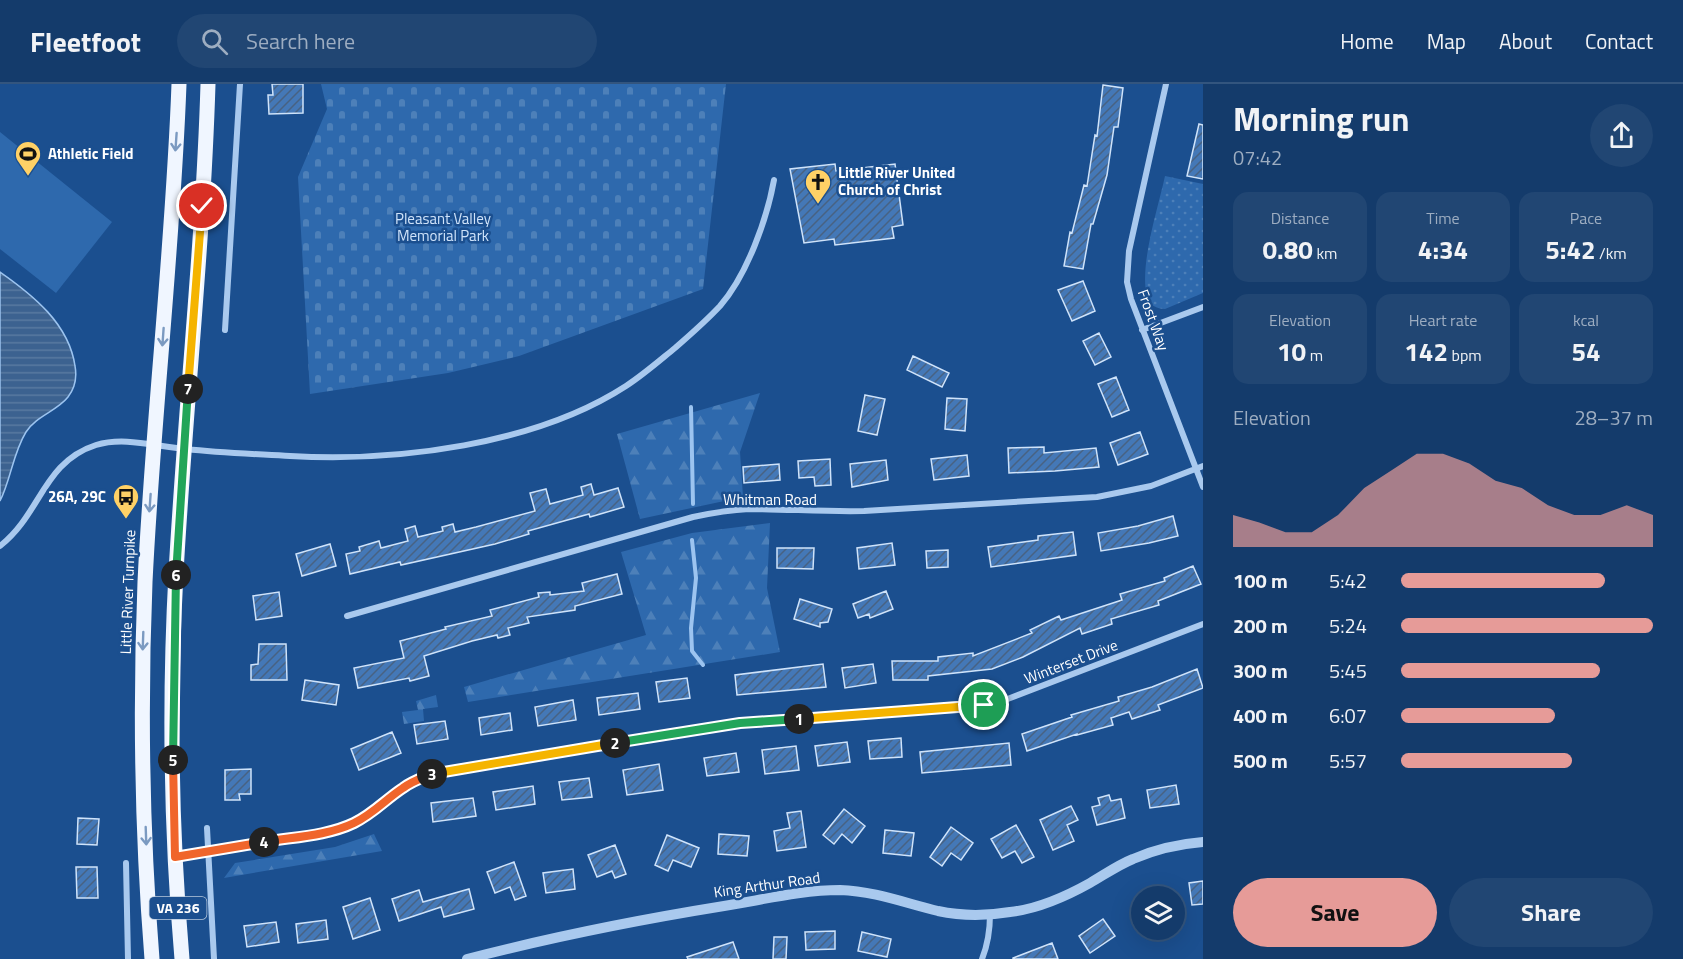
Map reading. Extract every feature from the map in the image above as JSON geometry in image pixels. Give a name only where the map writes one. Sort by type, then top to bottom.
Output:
[{"type":"main road","name":"Little River Turnpike","points":[[152,959],[142,721],[145,583],[179,84]]},
{"type":"main road","name":"VA 236","points":[[182,959],[175,857],[172,747],[173,663],[184,449],[206,160],[208,84]]},
{"type":"street","points":[[225,330],[240,84]]},
{"type":"street","name":"Frost Way","points":[[1166,84],[1127,265],[1127,282],[1142,330],[1200,468],[1203,487]]},
{"type":"street","points":[[0,546],[26,520],[56,471],[68,460],[94,446],[108,442],[293,456],[349,457],[415,453],[484,442],[518,433],[598,402],[656,364],[699,327],[721,304],[745,265],[763,221],[774,180]]},
{"type":"street","points":[[1142,330],[1203,307]]},
{"type":"street","name":"Whitman Road","points":[[347,616],[693,517],[720,512],[747,509],[864,511],[1096,497],[1151,486],[1200,468]]},
{"type":"street","name":"Winterset Drive","points":[[175,857],[336,830],[372,813],[401,788],[434,773],[740,723],[984,705],[1005,700],[1203,624]]},
{"type":"street","points":[[207,828],[214,959]]},
{"type":"street","name":"King Arthur Road","points":[[467,959],[574,933],[814,891],[867,892],[940,911],[965,915],[990,915],[1035,907],[1066,896],[1132,859],[1167,847],[1203,842]]},
{"type":"street","points":[[126,863],[128,959]]},
{"type":"street","points":[[982,959],[989,939],[990,915]]},
{"type":"green space","name":"Pleasant Valley Memorial Park","points":[[321,84],[726,84],[703,289],[519,356],[448,373],[310,394],[298,177],[327,109]]},
{"type":"green space","name":"Athletic Field","points":[[0,132],[112,222],[56,293],[0,249]]},
{"type":"green space","points":[[1165,176],[1203,184],[1203,293],[1165,309],[1151,304],[1147,297],[1145,269]]},
{"type":"green space","points":[[760,393],[740,452],[743,497],[640,519],[617,434]]},
{"type":"green space","points":[[770,523],[767,588],[780,652],[468,702],[464,687],[646,635],[621,552],[692,533]]},
{"type":"green space","points":[[436,695],[438,707],[423,709],[424,721],[404,724],[402,712],[418,710],[416,701]]},
{"type":"green space","points":[[374,834],[382,851],[224,878],[235,863],[335,847]]},
{"type":"shaded area","points":[[0,272],[25,290],[57,324],[71,351],[76,374],[74,386],[68,397],[30,426],[26,432],[0,501]]},
{"type":"building","points":[[272,84],[303,84],[303,113],[269,114],[268,95],[273,95]]},
{"type":"building","points":[[1103,85],[1123,88],[1118,127],[1114,127],[1107,175],[1093,224],[1091,224],[1083,269],[1064,266],[1070,232],[1072,233],[1084,185],[1087,186],[1095,135],[1097,136]]},
{"type":"building","points":[[1199,124],[1203,125],[1203,179],[1187,176]]},
{"type":"building","name":"Little River United Church of Christ","points":[[835,164],[836,171],[895,164],[903,225],[892,227],[894,238],[835,245],[834,239],[804,243],[790,169]]},
{"type":"building","points":[[1083,281],[1095,311],[1072,321],[1058,290]]},
{"type":"building","points":[[1099,333],[1111,357],[1095,365],[1083,341]]},
{"type":"building","points":[[913,356],[949,373],[942,387],[907,370]]},
{"type":"building","points":[[1116,377],[1129,410],[1112,417],[1098,384]]},
{"type":"building","points":[[865,395],[885,399],[877,435],[858,431]]},
{"type":"building","points":[[947,398],[967,399],[965,431],[945,429]]},
{"type":"building","points":[[1140,432],[1148,454],[1118,465],[1110,443]]},
{"type":"building","points":[[1044,447],[1044,453],[1096,448],[1099,467],[1009,473],[1008,448]]},
{"type":"building","points":[[967,455],[969,476],[934,480],[931,459]]},
{"type":"building","points":[[830,459],[831,485],[815,486],[814,477],[799,478],[798,461]]},
{"type":"building","points":[[886,460],[888,480],[852,487],[850,464]]},
{"type":"building","points":[[779,464],[780,480],[744,483],[743,467]]},
{"type":"building","points":[[591,484],[594,495],[618,488],[624,507],[528,531],[529,534],[495,544],[350,574],[346,554],[360,551],[359,547],[379,541],[381,548],[408,541],[405,529],[415,526],[418,537],[443,531],[442,527],[453,524],[455,532],[476,527],[535,511],[530,493],[546,489],[550,504],[583,495],[581,487]]},
{"type":"building","points":[[1173,516],[1178,536],[1101,551],[1098,533],[1138,526]]},
{"type":"building","points":[[1073,532],[1076,555],[991,567],[988,547],[1038,540],[1038,536]]},
{"type":"building","points":[[892,543],[895,565],[859,569],[857,548]]},
{"type":"building","points":[[330,544],[336,566],[302,576],[296,554]]},
{"type":"building","points":[[777,548],[814,548],[813,569],[777,568]]},
{"type":"building","points":[[948,550],[948,567],[927,568],[926,551]]},
{"type":"building","points":[[1193,566],[1201,584],[1158,601],[1159,605],[1111,619],[1112,624],[1082,634],[1080,628],[1023,657],[992,669],[928,676],[928,680],[893,680],[892,661],[938,661],[938,657],[973,653],[973,656],[1032,633],[1030,630],[1059,616],[1061,620],[1122,600],[1120,594],[1165,581],[1164,578]]},
{"type":"building","points":[[617,574],[622,594],[575,606],[575,610],[527,617],[529,623],[508,628],[510,635],[498,638],[497,635],[472,641],[424,656],[429,676],[358,688],[354,668],[404,658],[400,641],[492,616],[490,610],[539,597],[538,593],[550,592],[550,595],[584,591],[582,583]]},
{"type":"building","points":[[886,591],[893,609],[870,618],[869,614],[858,618],[853,604]]},
{"type":"building","points":[[279,592],[282,616],[256,620],[253,596]]},
{"type":"building","points":[[800,599],[832,609],[828,622],[820,623],[820,627],[794,619]]},
{"type":"building","points":[[259,644],[286,644],[287,680],[251,680],[251,665],[258,664]]},
{"type":"building","points":[[823,664],[826,687],[737,695],[735,675]]},
{"type":"building","points":[[873,664],[876,683],[845,688],[842,668]]},
{"type":"building","points":[[1197,669],[1203,688],[1158,705],[1160,710],[1132,719],[1129,712],[1111,718],[1113,725],[1077,734],[1027,751],[1022,734],[1072,717],[1071,715],[1119,701],[1118,697],[1152,687]]},
{"type":"building","points":[[687,678],[690,698],[659,702],[656,682]]},
{"type":"building","points":[[305,680],[339,685],[336,705],[302,700]]},
{"type":"building","points":[[638,693],[640,709],[599,715],[597,698]]},
{"type":"building","points":[[573,700],[576,720],[538,726],[535,707]]},
{"type":"building","points":[[510,713],[512,730],[481,735],[479,718]]},
{"type":"building","points":[[445,721],[448,739],[417,744],[414,725]]},
{"type":"building","points":[[392,732],[401,753],[359,770],[351,749]]},
{"type":"building","points":[[901,738],[902,757],[870,759],[868,741]]},
{"type":"building","points":[[847,742],[850,762],[818,766],[815,746]]},
{"type":"building","points":[[1009,743],[1011,765],[922,773],[920,752]]},
{"type":"building","points":[[796,746],[799,770],[765,774],[762,750]]},
{"type":"building","points":[[736,753],[739,772],[707,776],[704,758]]},
{"type":"building","points":[[659,764],[663,790],[627,795],[623,770]]},
{"type":"building","points":[[251,769],[251,794],[239,794],[240,800],[225,800],[225,770]]},
{"type":"building","points":[[589,778],[592,797],[562,800],[559,782]]},
{"type":"building","points":[[1176,785],[1179,804],[1150,808],[1147,790]]},
{"type":"building","points":[[533,786],[535,804],[496,810],[493,792]]},
{"type":"building","points":[[1109,795],[1111,801],[1121,799],[1125,818],[1097,825],[1092,807],[1100,805],[1098,798]]},
{"type":"building","points":[[473,798],[476,816],[433,822],[431,803]]},
{"type":"building","points":[[1071,806],[1078,820],[1067,825],[1074,841],[1053,850],[1040,820]]},
{"type":"building","points":[[844,809],[865,826],[852,843],[842,834],[834,844],[823,835]]},
{"type":"building","points":[[801,811],[806,847],[777,851],[774,831],[790,828],[787,813]]},
{"type":"building","points":[[78,818],[99,819],[97,845],[77,844]]},
{"type":"building","points":[[1016,825],[1034,857],[1022,863],[1015,851],[1002,858],[991,839]]},
{"type":"building","points":[[951,827],[973,843],[961,860],[951,853],[942,866],[930,857]]},
{"type":"building","points":[[885,830],[914,833],[911,856],[883,853]]},
{"type":"building","points":[[719,834],[749,836],[747,856],[718,854]]},
{"type":"building","points":[[667,835],[699,848],[691,867],[673,860],[668,871],[655,865]]},
{"type":"building","points":[[615,845],[626,874],[615,878],[612,871],[597,877],[588,855]]},
{"type":"building","points":[[514,862],[526,896],[515,900],[510,887],[495,893],[487,872]]},
{"type":"building","points":[[76,867],[97,867],[98,898],[77,898]]},
{"type":"building","points":[[573,869],[575,889],[546,893],[543,873]]},
{"type":"building","points":[[1203,881],[1203,904],[1192,905],[1189,883]]},
{"type":"building","points":[[469,889],[474,909],[444,917],[441,907],[399,921],[392,899],[419,890],[423,902]]},
{"type":"building","points":[[370,898],[380,930],[353,939],[343,907]]},
{"type":"building","points":[[1103,919],[1115,936],[1090,953],[1079,936]]},
{"type":"building","points":[[326,920],[328,939],[298,943],[296,924]]},
{"type":"building","points":[[276,922],[279,942],[247,947],[244,926]]},
{"type":"building","points":[[835,931],[835,949],[806,950],[805,932]]},
{"type":"building","points":[[862,932],[891,939],[887,957],[858,951]]},
{"type":"building","points":[[774,937],[787,937],[786,959],[773,959]]},
{"type":"building","points":[[733,942],[739,959],[688,959],[687,957]]},
{"type":"building","points":[[1052,943],[1058,959],[1013,959],[1013,958]]},
{"type":"waterway","points":[[691,407],[693,504]]},
{"type":"waterway","points":[[692,540],[696,578],[691,628],[692,651],[703,665]]},
{"type":"place","name":"Athletic Field","points":[[28,177]]},
{"type":"place","name":"Little River United Church of Christ","points":[[818,205]]},
{"type":"place","name":"26A, 29C","points":[[126,520]]},
{"type":"route","points":[[202,206],[176,575],[172,726],[175,857],[336,830],[372,813],[401,788],[434,773],[740,723],[984,705]]}]
